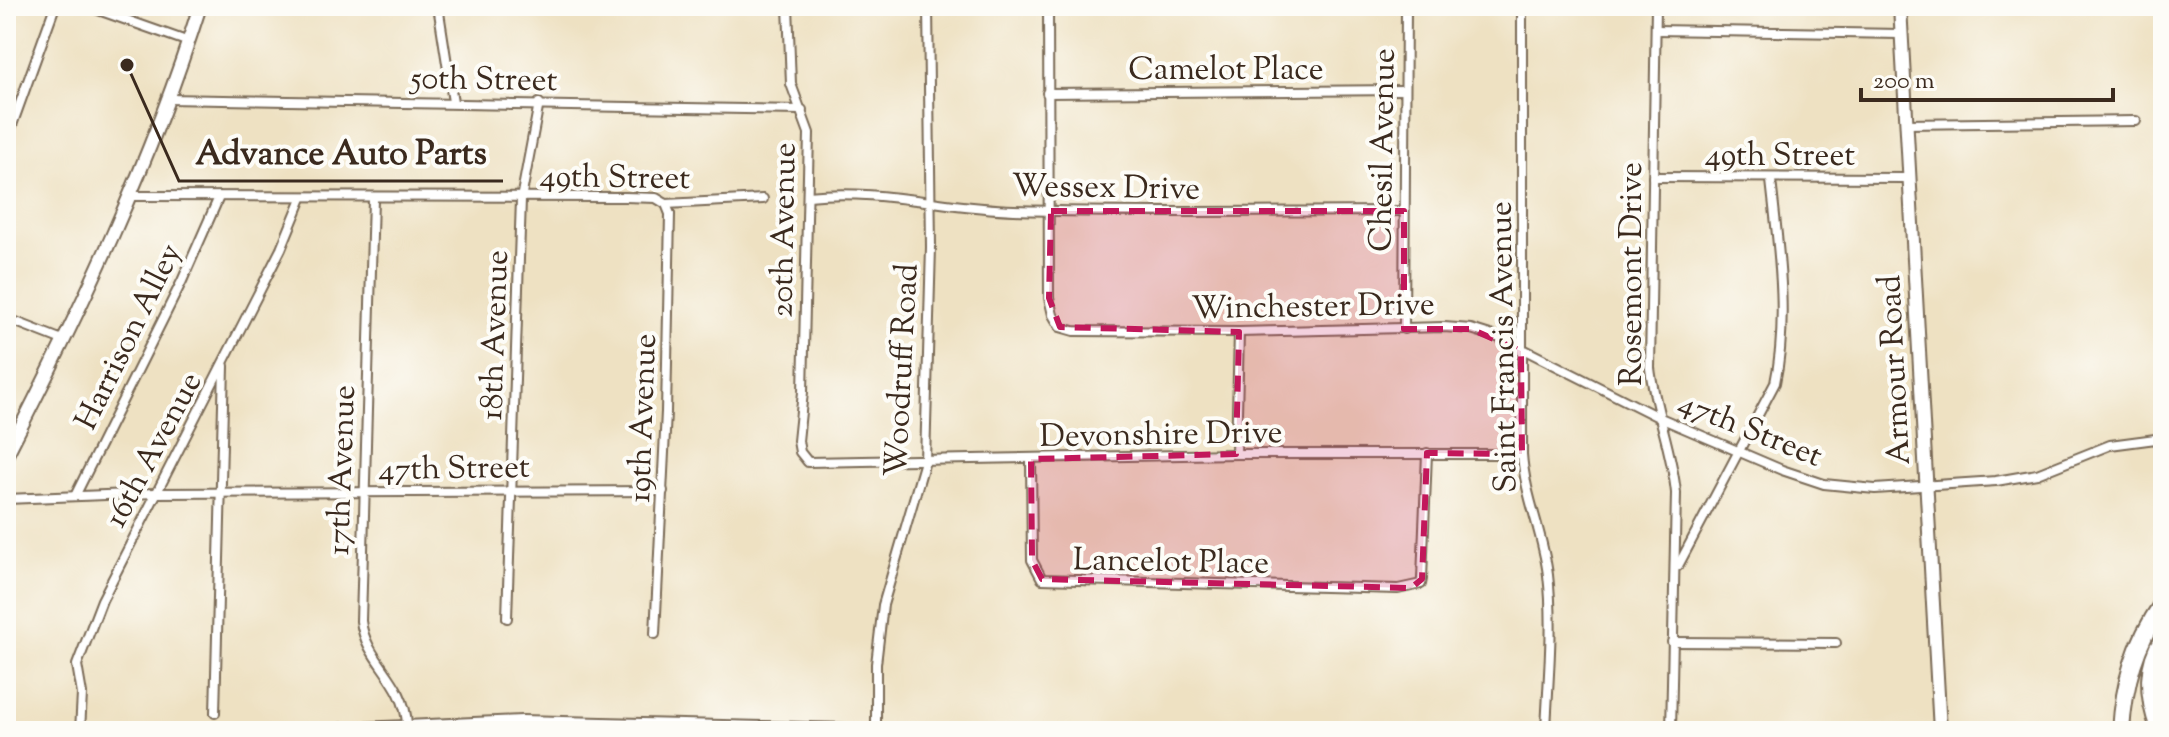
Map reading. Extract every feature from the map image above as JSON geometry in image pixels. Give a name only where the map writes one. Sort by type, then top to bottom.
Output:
[{"type":"highway","points":[[2121,731],[2127,677],[2137,647],[2163,603]]},
{"type":"highway","points":[[2160,731],[2153,711],[2149,681],[2153,658],[2163,639]]},
{"type":"main road","points":[[338,731],[634,724],[847,731]]},
{"type":"street","points":[[6,142],[55,6]]},
{"type":"street","points":[[87,6],[189,42]]},
{"type":"street","points":[[6,456],[65,341],[131,196],[200,6]]},
{"type":"street","points":[[438,6],[453,102]]},
{"type":"street","name":"20th Avenue","points":[[788,6],[791,84],[809,133],[798,441],[803,458]]},
{"type":"street","name":"Woodruff Road","points":[[876,731],[876,664],[883,605],[925,461],[930,203],[928,6]]},
{"type":"street","name":"Chesil Avenue","points":[[1404,329],[1406,6]]},
{"type":"street","name":"Saint Francis Avenue","points":[[1522,6],[1522,454],[1530,510],[1543,541],[1548,579],[1546,731]]},
{"type":"street","name":"Rosemont Drive","points":[[1656,6],[1650,368],[1658,417],[1673,464],[1675,570],[1671,731]]},
{"type":"street","name":"Armour Road","points":[[1900,6],[1907,178],[1940,731]]},
{"type":"street","points":[[1048,11],[1051,211]]},
{"type":"street","points":[[1656,30],[1900,34]]},
{"type":"street","name":"Camelot Place","points":[[1047,93],[1404,90]]},
{"type":"street","name":"50th Street","points":[[166,99],[539,103],[802,110]]},
{"type":"street","name":"18th Avenue","points":[[507,618],[521,199],[539,103]]},
{"type":"street","points":[[1905,124],[2136,121]]},
{"type":"street","name":"49th Street","points":[[1653,177],[1771,180],[1907,178]]},
{"type":"street","points":[[1675,570],[1775,383],[1781,359],[1781,267],[1771,180]]},
{"type":"street","name":"Wessex Drive","points":[[808,196],[864,195],[1051,211],[1404,211]]},
{"type":"street","name":"49th Street","points":[[131,196],[656,198],[666,204],[763,199]]},
{"type":"street","name":"Harrison Alley","points":[[75,496],[182,281],[219,197]]},
{"type":"street","name":"16th Avenue","points":[[80,731],[82,694],[77,665],[114,572],[224,364],[285,241],[302,198]]},
{"type":"street","name":"17th Avenue","points":[[373,199],[363,632],[373,655],[403,695],[407,728]]},
{"type":"street","name":"19th Avenue","points":[[655,634],[663,491],[670,214],[666,204]]},
{"type":"street","name":"Winchester Drive","points":[[1051,211],[1049,298],[1060,327],[1100,331],[1239,332],[1471,329],[1503,339],[1521,351]]},
{"type":"street","points":[[6,318],[65,341]]},
{"type":"street","points":[[1236,454],[1239,332]]},
{"type":"street","name":"47th Street","points":[[1521,351],[1737,452],[1824,484],[1875,489],[1959,486],[2037,474],[2110,445],[2163,438]]},
{"type":"street","points":[[215,713],[224,364]]},
{"type":"street","name":"Lancelot Place","points":[[1031,459],[1032,560],[1042,579],[1398,589],[1421,584],[1427,453]]},
{"type":"street","name":"Devonshire Drive","points":[[803,458],[821,462],[1236,454],[1522,454]]},
{"type":"street","name":"47th Street","points":[[6,499],[155,493],[663,491]]},
{"type":"street","points":[[1672,642],[1836,643]]},
{"type":"highlighted area","points":[[1051,211],[1404,211],[1404,329],[1471,329],[1521,351],[1522,454],[1427,453],[1422,579],[1411,588],[1042,579],[1032,560],[1031,459],[1236,454],[1239,332],[1060,327],[1049,298]]},
{"type":"place","name":"Advance Auto Parts","points":[[127,65]]}]
